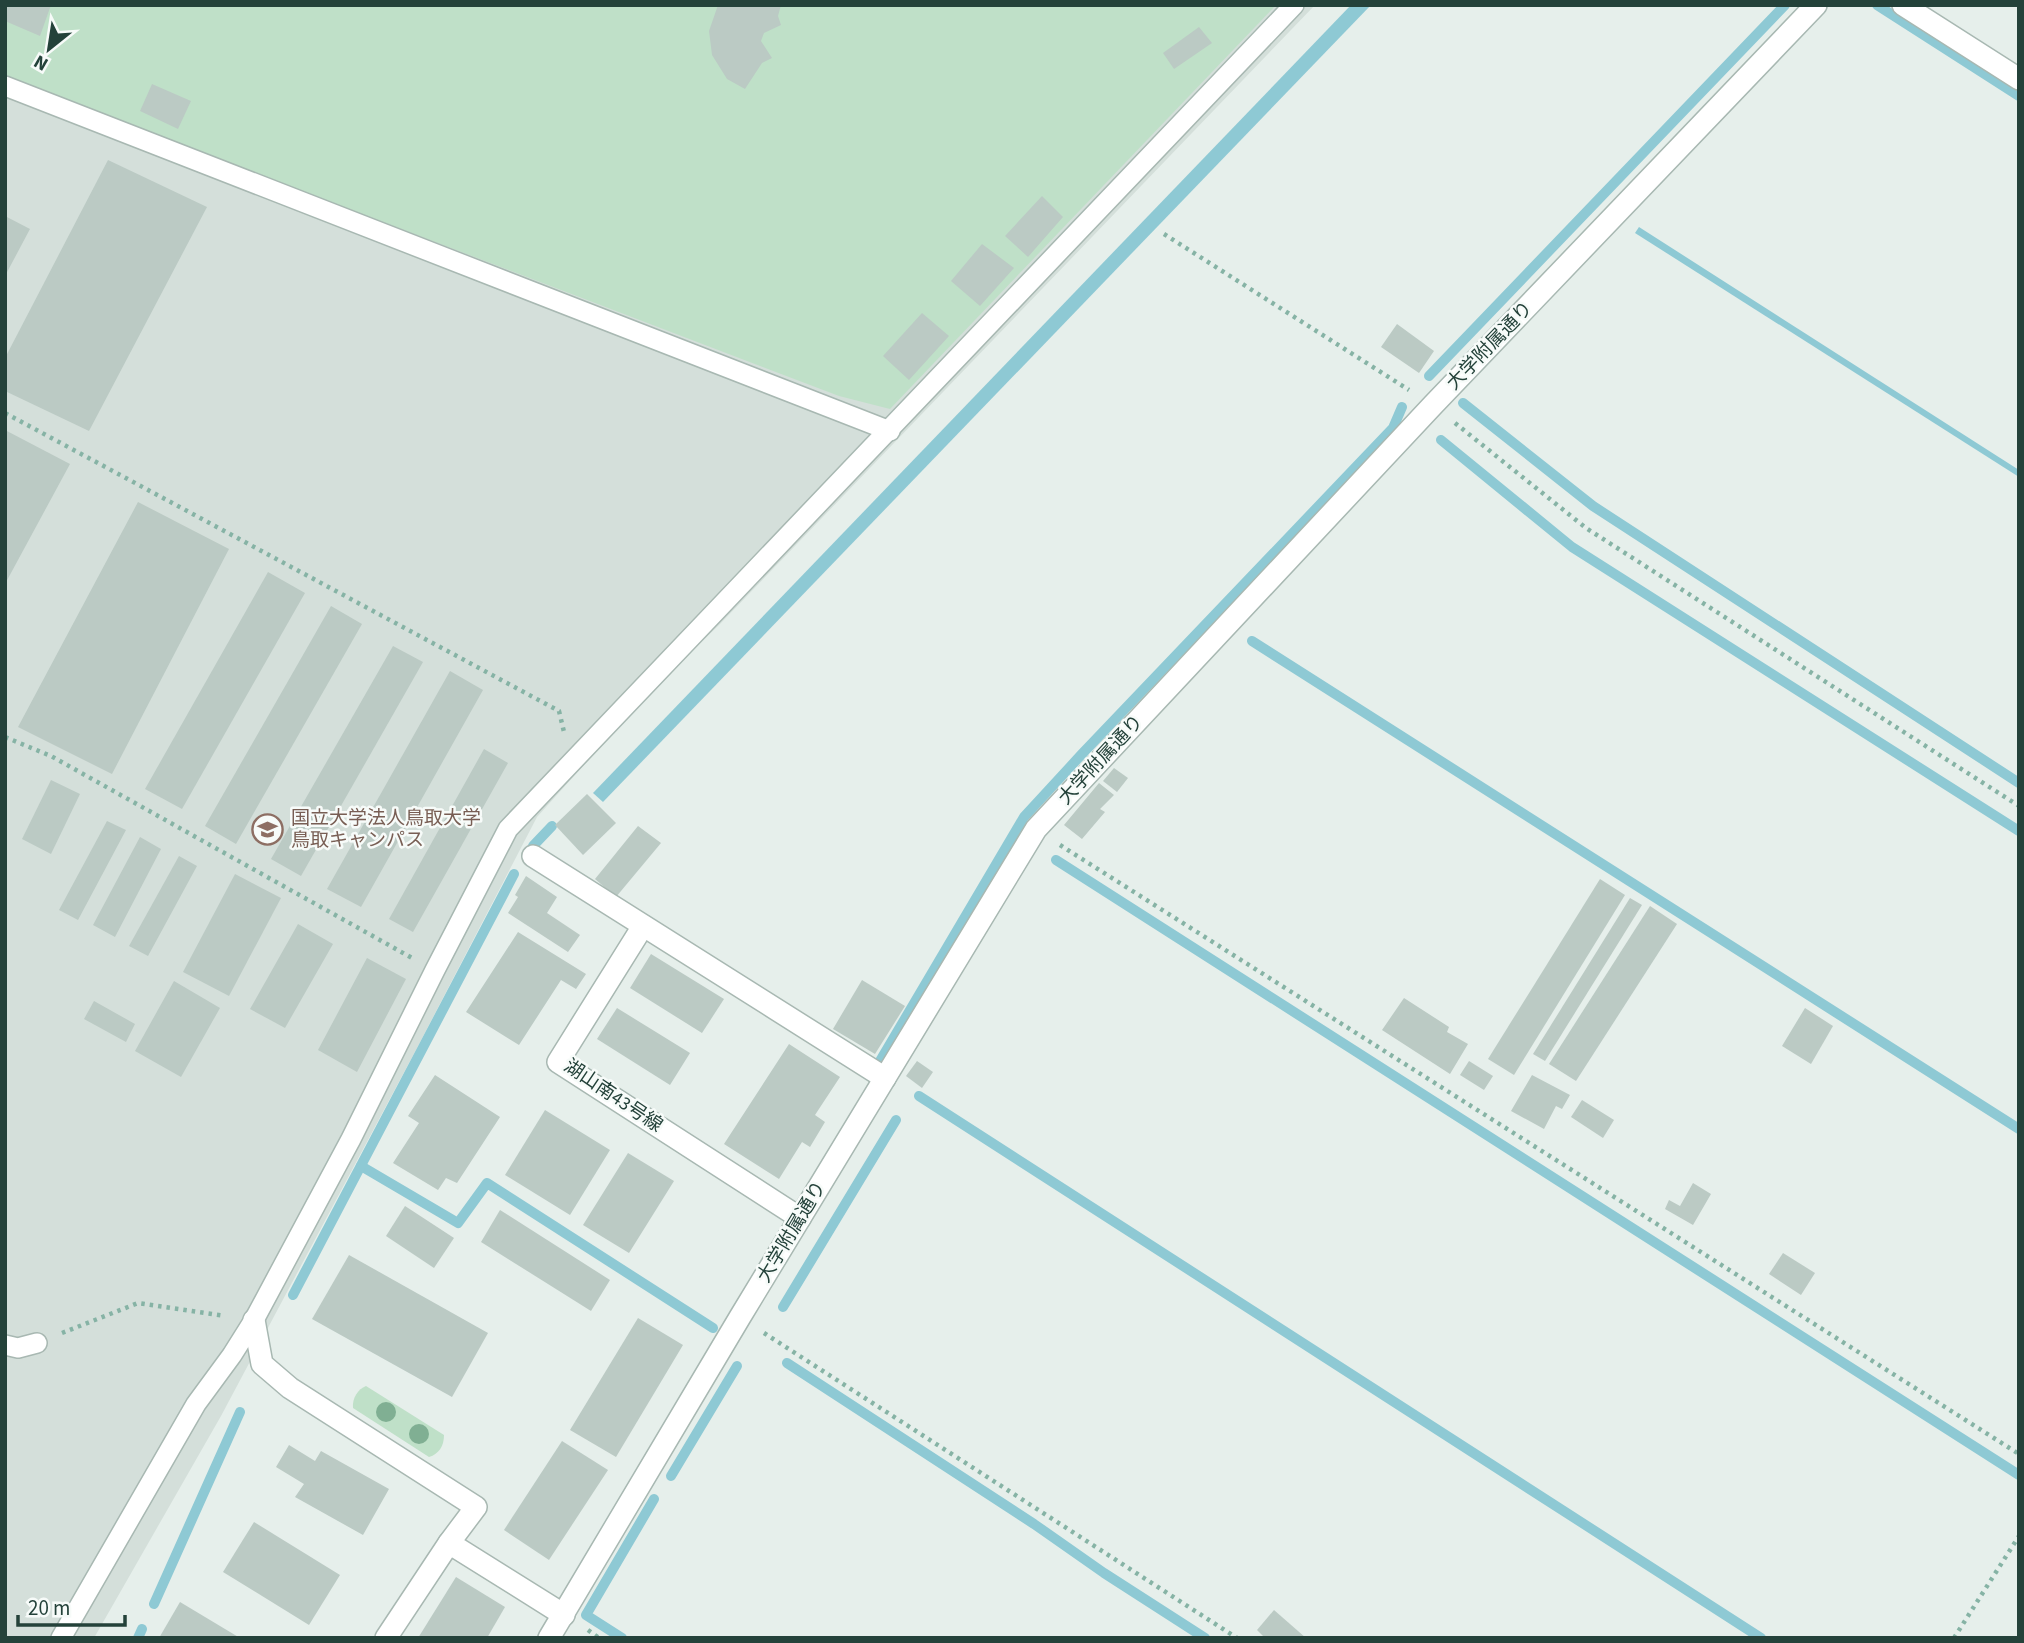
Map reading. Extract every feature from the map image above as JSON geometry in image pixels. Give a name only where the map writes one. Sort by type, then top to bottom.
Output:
[{"type":"street","name":"大学附属通り","points":[[549,1638],[740,1317],[1036,830],[1433,405],[1816,5]]},
{"type":"street","points":[[1903,5],[2019,79]]},
{"type":"street","points":[[533,856],[885,1078]]},
{"type":"street","name":"湖山南43号線","points":[[643,926],[558,1062],[800,1218]]},
{"type":"street","points":[[254,1321],[262,1364],[290,1388],[475,1507],[386,1638]]},
{"type":"street","points":[[449,1543],[564,1615]]},
{"type":"lane","points":[[61,1638],[196,1404],[254,1321],[351,1139],[508,830],[1294,5]]},
{"type":"lane","points":[[5,86],[890,431]]},
{"type":"lane","points":[[5,1345],[18,1348],[37,1343]]},
{"type":"path","points":[[1164,234],[1433,405],[1586,528],[2019,806]]},
{"type":"path","points":[[5,413],[559,711],[572,764]]},
{"type":"path","points":[[5,737],[51,756],[435,970]]},
{"type":"path","points":[[1036,830],[2019,1454]]},
{"type":"path","points":[[37,1343],[138,1303],[254,1321]]},
{"type":"path","points":[[740,1317],[1237,1638]]},
{"type":"path","points":[[1954,1638],[2019,1536]]},
{"type":"shaded area","name":"国立大学法人鳥取大学 鳥取キャンパス","points":[[5,5],[1315,5],[720,624],[648,694],[537,817],[221,1416],[94,1638],[5,1638]]},
{"type":"green space","points":[[5,5],[1276,5],[890,409],[839,396],[5,78]]},
{"type":"green space","points":[[366,1386],[444,1435],[438,1452],[429,1457],[353,1408],[356,1394]]},
{"type":"water","points":[[1351,5],[1371,5],[603,802],[593,793]]},
{"type":"water","points":[[1639,227],[2019,470],[2019,477],[1635,233]]},
{"type":"building","points":[[5,5],[51,5],[40,36],[5,21]]},
{"type":"building","points":[[718,5],[781,5],[778,16],[781,25],[764,33],[761,41],[772,58],[762,63],[745,89],[727,79],[712,55],[709,31]]},
{"type":"building","points":[[1199,27],[1212,43],[1174,69],[1163,53]]},
{"type":"building","points":[[152,84],[191,101],[178,129],[140,111]]},
{"type":"building","points":[[108,160],[207,207],[89,431],[5,391],[5,358]]},
{"type":"building","points":[[1042,196],[1063,217],[1028,257],[1005,236]]},
{"type":"building","points":[[5,216],[30,229],[5,276]]},
{"type":"building","points":[[982,244],[1014,268],[980,306],[951,281]]},
{"type":"building","points":[[922,313],[949,336],[909,380],[883,356]]},
{"type":"building","points":[[1397,324],[1434,351],[1419,373],[1381,347]]},
{"type":"building","points":[[5,430],[70,464],[5,584]]},
{"type":"building","points":[[138,502],[229,549],[112,774],[18,727]]},
{"type":"building","points":[[268,572],[305,593],[182,809],[145,789]]},
{"type":"building","points":[[331,606],[362,624],[236,844],[205,826]]},
{"type":"building","points":[[393,646],[423,662],[301,876],[271,859]]},
{"type":"building","points":[[450,671],[483,690],[361,907],[327,889]]},
{"type":"building","points":[[484,749],[508,763],[413,932],[389,919]]},
{"type":"building","points":[[1114,768],[1128,778],[1117,792],[1103,781]]},
{"type":"building","points":[[51,780],[80,794],[51,854],[22,839]]},
{"type":"building","points":[[1099,783],[1114,795],[1100,809],[1105,812],[1082,839],[1064,825]]},
{"type":"building","points":[[587,794],[616,823],[583,855],[555,825]]},
{"type":"building","points":[[107,821],[126,830],[78,920],[59,910]]},
{"type":"building","points":[[638,826],[661,843],[616,897],[595,879]]},
{"type":"building","points":[[140,837],[161,849],[115,937],[93,925]]},
{"type":"building","points":[[179,856],[197,866],[148,956],[129,946]]},
{"type":"building","points":[[235,874],[281,898],[229,996],[183,972]]},
{"type":"building","points":[[526,876],[557,897],[547,913],[580,935],[568,952],[508,913]]},
{"type":"building","points":[[1600,879],[1625,895],[1514,1075],[1488,1059]]},
{"type":"building","points":[[1630,898],[1642,905],[1545,1061],[1533,1054]]},
{"type":"building","points":[[1650,906],[1677,924],[1576,1081],[1549,1064]]},
{"type":"building","points":[[298,924],[333,944],[285,1028],[250,1009]]},
{"type":"building","points":[[518,932],[586,974],[576,989],[561,980],[519,1045],[466,1012]]},
{"type":"building","points":[[651,954],[724,999],[702,1033],[630,988]]},
{"type":"building","points":[[367,958],[406,979],[357,1072],[318,1050]]},
{"type":"building","points":[[862,980],[905,1006],[875,1054],[833,1029]]},
{"type":"building","points":[[174,981],[220,1008],[181,1077],[135,1051]]},
{"type":"building","points":[[1404,998],[1449,1027],[1447,1032],[1468,1044],[1450,1074],[1382,1030]]},
{"type":"building","points":[[94,1001],[135,1024],[126,1042],[84,1019]]},
{"type":"building","points":[[617,1008],[690,1053],[670,1085],[597,1039]]},
{"type":"building","points":[[1805,1008],[1833,1026],[1811,1064],[1782,1046]]},
{"type":"building","points":[[789,1044],[840,1077],[815,1115],[825,1122],[810,1147],[802,1142],[779,1179],[724,1144]]},
{"type":"building","points":[[917,1061],[933,1072],[922,1088],[906,1076]]},
{"type":"building","points":[[1469,1061],[1493,1076],[1484,1090],[1460,1075]]},
{"type":"building","points":[[435,1075],[500,1117],[457,1183],[446,1178],[438,1190],[393,1163],[419,1123],[408,1116]]},
{"type":"building","points":[[1532,1075],[1570,1095],[1562,1109],[1556,1106],[1544,1129],[1511,1111]]},
{"type":"building","points":[[1582,1100],[1614,1120],[1603,1138],[1571,1117]]},
{"type":"building","points":[[545,1110],[610,1150],[570,1215],[505,1175]]},
{"type":"building","points":[[628,1153],[674,1181],[629,1253],[583,1225]]},
{"type":"building","points":[[1693,1183],[1711,1194],[1693,1225],[1665,1209],[1669,1200],[1680,1206]]},
{"type":"building","points":[[405,1206],[454,1238],[434,1268],[386,1236]]},
{"type":"building","points":[[500,1210],[610,1280],[591,1311],[481,1242]]},
{"type":"building","points":[[1783,1253],[1815,1273],[1801,1295],[1769,1274]]},
{"type":"building","points":[[349,1255],[488,1333],[452,1397],[312,1319]]},
{"type":"building","points":[[638,1318],[683,1345],[616,1457],[570,1430]]},
{"type":"building","points":[[562,1441],[608,1470],[549,1560],[504,1530]]},
{"type":"building","points":[[289,1445],[315,1461],[321,1451],[389,1489],[363,1535],[295,1497],[304,1484],[276,1467]]},
{"type":"building","points":[[254,1522],[340,1575],[309,1625],[223,1572]]},
{"type":"building","points":[[456,1577],[505,1607],[487,1638],[418,1638]]},
{"type":"building","points":[[180,1602],[240,1638],[159,1638]]},
{"type":"building","points":[[1274,1610],[1306,1638],[1265,1638],[1257,1630]]},
{"type":"waterway","points":[[1429,376],[1785,5]]},
{"type":"waterway","points":[[1877,5],[2019,96]]},
{"type":"waterway","points":[[1463,403],[1593,506],[2019,783]]},
{"type":"waterway","points":[[880,1061],[1024,817],[1393,428],[1402,407]]},
{"type":"waterway","points":[[1441,440],[1572,547],[2019,831]]},
{"type":"waterway","points":[[1252,641],[2019,1129]]},
{"type":"waterway","points":[[533,846],[552,826]]},
{"type":"waterway","points":[[1056,860],[2019,1475]]},
{"type":"waterway","points":[[293,1295],[514,874]]},
{"type":"waterway","points":[[919,1096],[1761,1638]]},
{"type":"waterway","points":[[783,1307],[896,1120]]},
{"type":"waterway","points":[[361,1166],[458,1223],[487,1183],[713,1328]]},
{"type":"waterway","points":[[787,1363],[1205,1638]]},
{"type":"waterway","points":[[671,1476],[737,1366]]},
{"type":"waterway","points":[[154,1604],[240,1412]]},
{"type":"waterway","points":[[622,1638],[586,1615],[654,1499]]},
{"type":"waterway","points":[[138,1638],[142,1629]]},
{"type":"place","name":"国立大学法人鳥取大学 鳥取キャンパス","points":[[268,829]]}]
